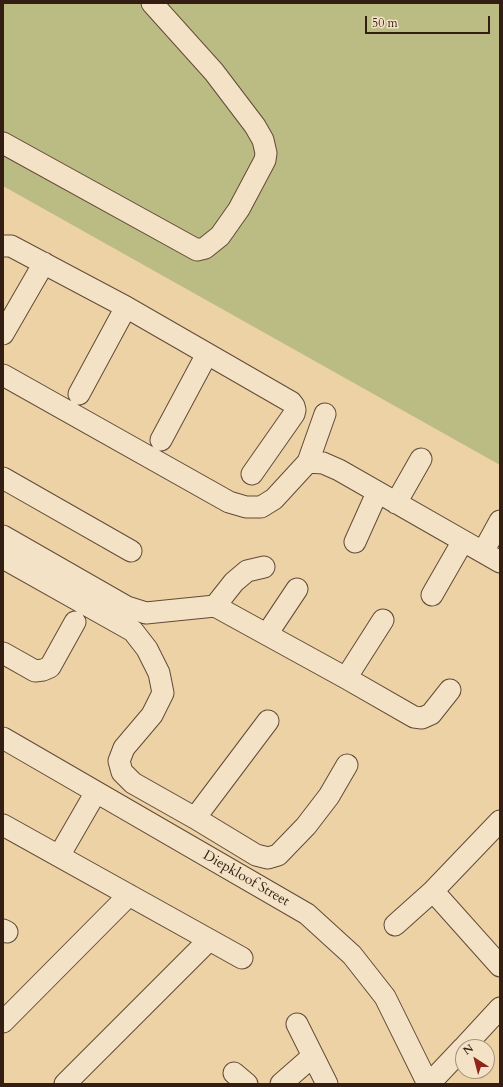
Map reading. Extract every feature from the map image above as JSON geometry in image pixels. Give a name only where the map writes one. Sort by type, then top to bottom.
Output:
[{"type":"street","points":[[3,144],[197,250],[205,248],[220,236],[239,210],[265,160],[266,153],[263,140],[255,126],[214,72],[152,3]]},
{"type":"street","points":[[3,246],[11,246],[126,307],[291,402],[294,406],[294,414],[252,474]]},
{"type":"street","points":[[3,334],[44,263]]},
{"type":"street","points":[[79,394],[126,307]]},
{"type":"street","points":[[161,440],[207,354]]},
{"type":"street","points":[[3,374],[229,502],[246,507],[261,507],[274,499],[308,462],[325,414]]},
{"type":"street","points":[[396,504],[421,460]]},
{"type":"street","points":[[308,462],[323,462],[339,470],[491,557],[500,521]]},
{"type":"street","points":[[3,478],[132,551]]},
{"type":"street","points":[[354,542],[377,493]]},
{"type":"street","points":[[3,536],[133,609],[146,613],[215,606],[414,717],[422,718],[431,714],[450,690]]},
{"type":"street","points":[[432,595],[463,541]]},
{"type":"street","points":[[3,558],[133,631],[147,649],[159,673],[163,693],[152,715],[124,748],[119,761],[122,772],[134,783],[256,855],[268,858],[278,855],[306,826],[329,796],[347,765]]},
{"type":"street","points":[[215,606],[234,582],[247,571],[264,567]]},
{"type":"street","points":[[267,634],[297,589]]},
{"type":"street","points":[[346,678],[383,620]]},
{"type":"street","points":[[3,653],[35,671],[50,667],[75,622]]},
{"type":"street","points":[[195,818],[268,720]]},
{"type":"street","name":"Diepkloof Street","points":[[3,738],[307,914],[352,955],[385,996],[429,1084]]},
{"type":"street","points":[[58,856],[96,792]]},
{"type":"street","points":[[395,925],[433,891],[500,821]]},
{"type":"street","points":[[3,825],[242,958]]},
{"type":"street","points":[[433,891],[500,966]]},
{"type":"street","points":[[3,1022],[129,895]]},
{"type":"street","points":[[66,1084],[209,940]]},
{"type":"street","points":[[471,1039],[500,1008]]},
{"type":"street","points":[[297,1024],[327,1084]]},
{"type":"street","points":[[281,1084],[313,1056]]},
{"type":"street","points":[[429,1084],[455,1056]]},
{"type":"green space","points":[[3,3],[500,3],[500,465],[3,186]]}]
